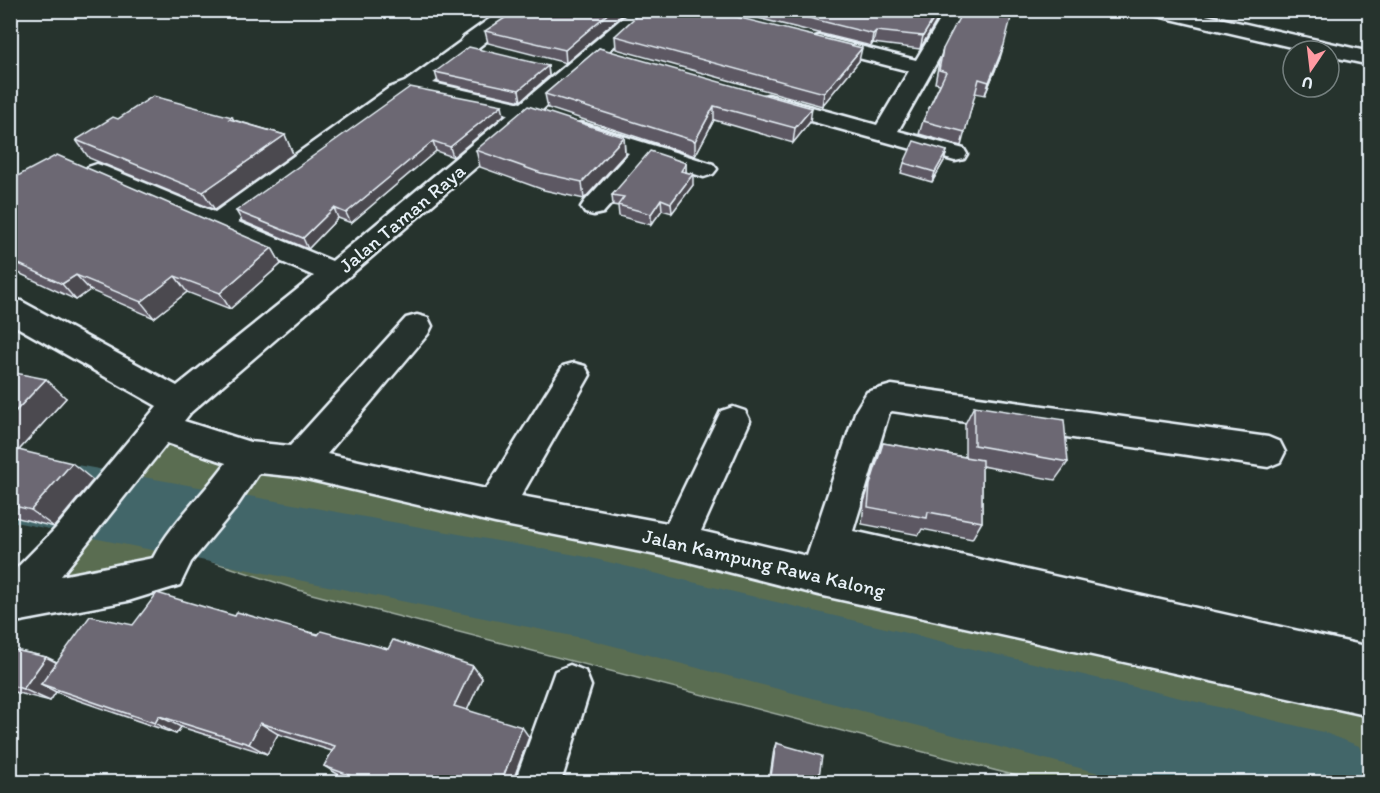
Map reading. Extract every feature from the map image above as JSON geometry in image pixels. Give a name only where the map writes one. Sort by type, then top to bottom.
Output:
[{"type":"street","points":[[218,224],[397,93],[412,87],[470,45],[471,41],[516,10]]},
{"type":"street","name":"Jalan Taman Raya","points":[[11,604],[69,540],[96,503],[170,415],[335,274],[545,117],[560,70],[608,55],[645,10]]},
{"type":"street","points":[[883,135],[954,13],[931,10]]},
{"type":"street","points":[[1156,10],[1370,59]]},
{"type":"street","points":[[802,38],[922,68]]},
{"type":"street","points":[[470,45],[472,48],[494,53]]},
{"type":"street","points":[[412,87],[432,89],[545,117],[704,169]]},
{"type":"street","points":[[752,98],[955,153]]},
{"type":"street","points":[[594,207],[644,151]]},
{"type":"street","points":[[81,166],[335,274]]},
{"type":"street","name":"Jalan Kampung Rawa Kalong","points":[[10,309],[170,415],[250,457],[298,462],[495,507],[677,542],[824,560],[1370,694]]},
{"type":"street","points":[[298,462],[417,326]]},
{"type":"street","points":[[495,507],[574,375]]},
{"type":"street","points":[[1268,452],[892,398],[879,401],[873,410],[824,560],[1370,668]]},
{"type":"street","points":[[677,542],[733,421]]},
{"type":"street","points":[[11,604],[78,591],[128,585],[166,572],[177,550],[221,499],[250,457]]},
{"type":"street","points":[[538,783],[570,686]]},
{"type":"green space","points":[[161,427],[1369,695],[1369,782],[1040,782],[308,593],[177,550],[11,603]]},
{"type":"building","points":[[517,10],[612,10],[565,50],[485,31]]},
{"type":"building","points":[[643,10],[708,10],[862,48],[824,93],[615,36]]},
{"type":"building","points":[[777,10],[939,10],[923,36],[876,31],[873,34]]},
{"type":"building","points":[[963,10],[1013,10],[1004,45],[989,82],[979,79],[965,132],[923,121],[946,72],[939,70],[943,49]]},
{"type":"building","points":[[469,47],[548,66],[519,90],[435,72]]},
{"type":"building","points":[[599,48],[812,108],[795,128],[714,106],[695,141],[545,94]]},
{"type":"building","points":[[410,87],[502,105],[450,147],[433,141],[346,213],[334,208],[303,238],[236,211]]},
{"type":"building","points":[[153,96],[232,117],[229,119],[285,135],[203,192],[76,140],[113,117],[118,119]]},
{"type":"building","points":[[528,106],[624,137],[582,182],[541,173],[476,150]]},
{"type":"building","points":[[914,141],[947,151],[935,172],[904,163]]},
{"type":"building","points":[[650,151],[686,163],[681,171],[693,174],[671,203],[661,199],[651,214],[618,205],[624,197],[612,195]]},
{"type":"building","points":[[57,155],[272,248],[220,293],[175,276],[141,302],[76,275],[62,284],[10,260],[10,180]]},
{"type":"building","points":[[10,372],[46,379],[10,417]]},
{"type":"building","points":[[974,406],[1064,420],[1068,462],[974,445]]},
{"type":"building","points":[[883,443],[982,460],[982,522],[928,512],[927,518],[868,507],[870,485]]},
{"type":"building","points":[[10,448],[72,463],[31,510],[10,505]]},
{"type":"building","points":[[157,593],[235,616],[237,612],[318,635],[321,631],[388,649],[393,640],[473,666],[454,706],[522,727],[501,783],[371,783],[324,766],[335,746],[260,723],[249,744],[159,716],[155,723],[41,684],[90,616],[133,625]]},
{"type":"building","points":[[10,649],[46,657],[23,689],[10,685]]},
{"type":"building","points":[[776,743],[822,756],[818,783],[770,783]]},
{"type":"waterway","points":[[10,487],[587,598],[1323,782]]}]
